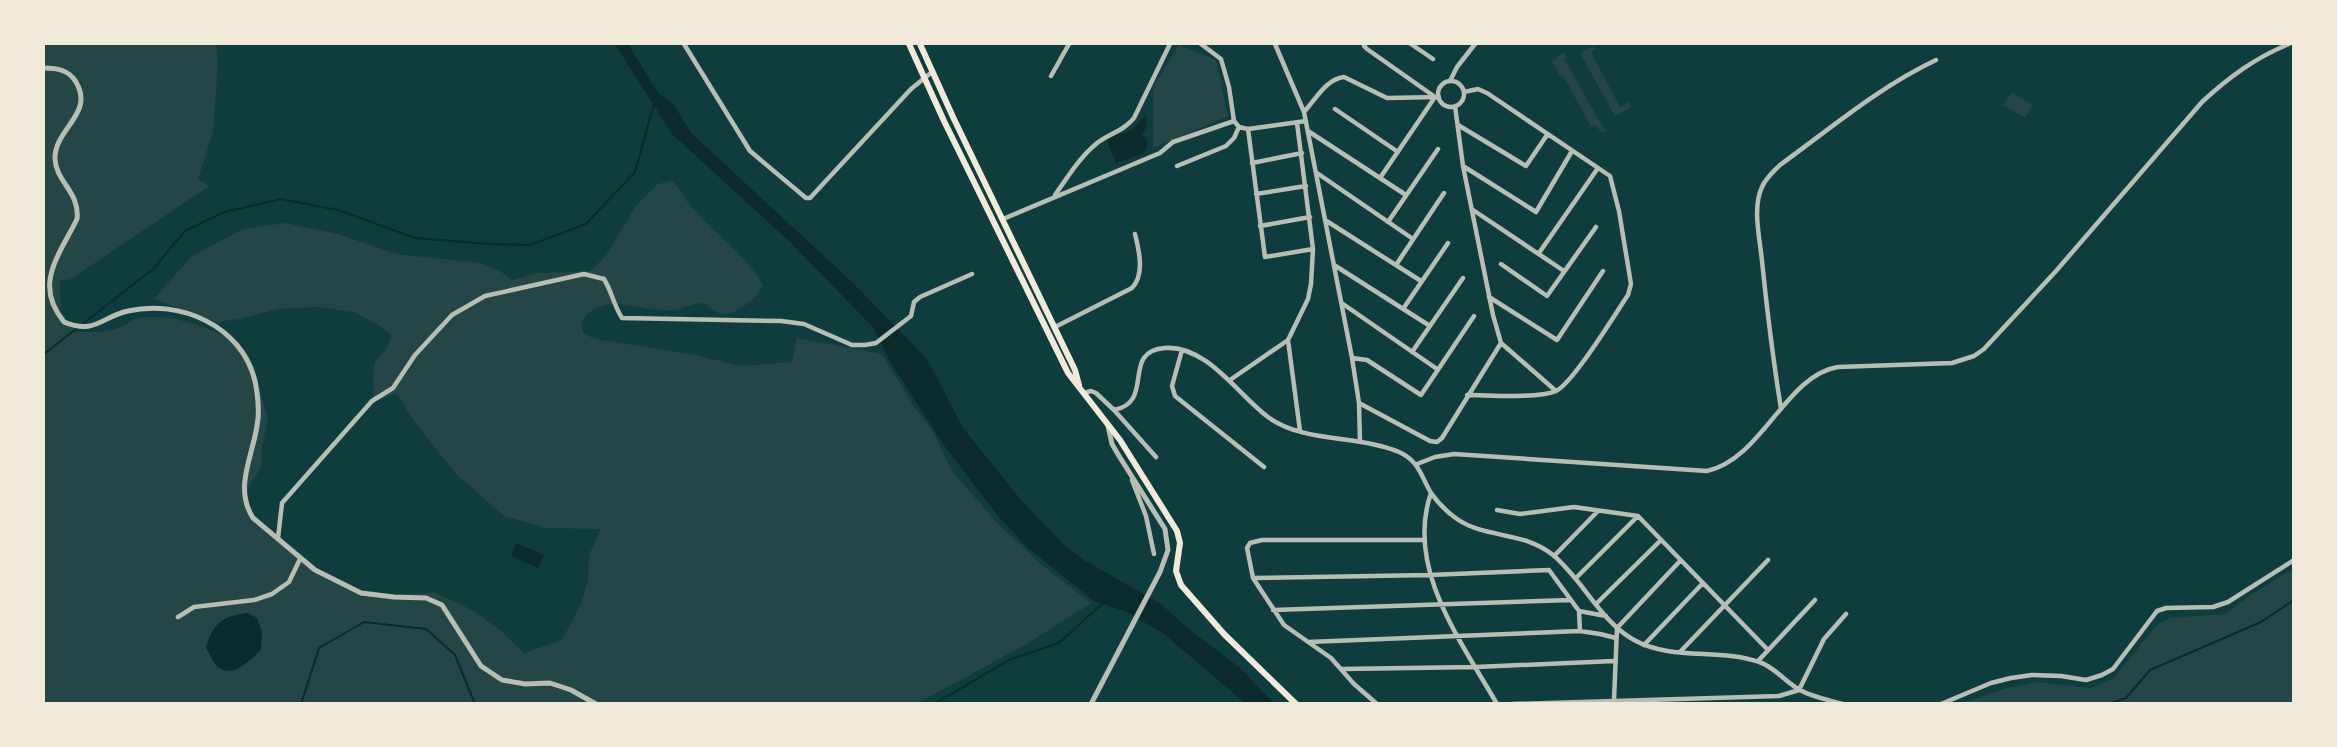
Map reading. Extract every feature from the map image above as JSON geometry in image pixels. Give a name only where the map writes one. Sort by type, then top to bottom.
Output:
[{"type":"main road","points":[[909,44],[1068,373],[1120,440],[1177,531],[1180,543],[1176,571],[1181,585],[1224,634],[1296,704]]},
{"type":"main road","points":[[920,44],[1076,370],[1079,385]]},
{"type":"street","points":[[684,44],[750,151],[806,198],[810,198],[911,89],[932,72]]},
{"type":"street","points":[[1051,76],[1069,44]]},
{"type":"street","points":[[1053,197],[1089,150],[1098,142],[1130,124],[1170,44]]},
{"type":"street","points":[[1201,44],[1221,59],[1229,87],[1234,121],[1239,127],[1248,129],[1306,121]]},
{"type":"street","points":[[1275,44],[1306,121],[1343,304],[1359,403],[1360,442]]},
{"type":"street","points":[[1365,44],[1367,49],[1437,97],[1445,105],[1455,106],[1463,99],[1464,92],[1460,85],[1450,81]]},
{"type":"street","points":[[1411,44],[1433,59]]},
{"type":"street","points":[[1380,178],[1437,97],[1442,85],[1450,81],[1457,67],[1475,44]]},
{"type":"street","points":[[1417,464],[1435,457],[1454,454],[1707,471],[1723,466],[1742,453],[1814,376],[1827,369],[1952,363],[1974,356],[1984,349],[2056,271],[2202,102],[2226,79],[2257,58],[2289,44]]},
{"type":"street","points":[[1781,409],[1767,315],[1759,226],[1758,203],[1761,188],[1768,176],[1780,165],[1872,96],[1936,60]]},
{"type":"street","points":[[44,68],[63,70],[69,74],[78,85],[81,99],[76,118],[62,137],[55,160],[73,193],[78,209],[77,219],[51,273],[49,297],[64,322],[82,328],[98,325],[126,311],[154,308],[177,309],[208,321],[233,341],[253,374],[259,408],[243,496],[246,508],[253,518],[315,570],[362,593],[426,598],[442,605],[481,666],[502,680],[525,684],[550,683],[571,690],[596,704]]},
{"type":"street","points":[[1304,112],[1328,83],[1344,76],[1387,98],[1437,97]]},
{"type":"street","points":[[1464,92],[1478,89],[1487,93],[1611,179],[1631,284],[1628,295],[1571,378],[1556,391],[1537,394],[1467,395]]},
{"type":"street","points":[[1455,106],[1463,166],[1501,343],[1556,391]]},
{"type":"street","points":[[1335,109],[1398,152]]},
{"type":"street","points":[[1003,219],[1160,153],[1173,142],[1234,121]]},
{"type":"street","points":[[1230,380],[1288,340],[1308,299],[1313,249],[1297,123]]},
{"type":"street","points":[[1458,125],[1526,166],[1547,135]]},
{"type":"street","points":[[1177,166],[1226,146],[1234,138],[1239,127]]},
{"type":"street","points":[[1248,129],[1264,257],[1313,249]]},
{"type":"street","points":[[1308,131],[1406,195]]},
{"type":"street","points":[[1389,222],[1438,149]]},
{"type":"street","points":[[1463,166],[1536,212],[1572,151]]},
{"type":"street","points":[[1252,163],[1302,153]]},
{"type":"street","points":[[1539,253],[1598,168]]},
{"type":"street","points":[[1316,172],[1413,239]]},
{"type":"street","points":[[1256,194],[1306,186]]},
{"type":"street","points":[[1396,265],[1444,193]]},
{"type":"street","points":[[1473,210],[1564,271]]},
{"type":"street","points":[[1260,226],[1310,217]]},
{"type":"street","points":[[1325,220],[1421,280]]},
{"type":"street","points":[[1501,264],[1547,296],[1596,227]]},
{"type":"street","points":[[1055,327],[1132,288],[1137,283],[1139,259],[1135,234]]},
{"type":"street","points":[[1403,309],[1448,243]]},
{"type":"street","points":[[1334,265],[1430,326]]},
{"type":"street","points":[[1490,297],[1557,340],[1603,271]]},
{"type":"street","points":[[278,538],[282,503],[372,401],[393,388],[415,355],[452,315],[485,296],[584,274],[604,279],[622,318],[781,321],[818,328],[852,345],[876,343],[911,316],[914,302],[920,297],[972,274]]},
{"type":"street","points":[[1412,352],[1463,278]]},
{"type":"street","points":[[1343,304],[1437,369]]},
{"type":"street","points":[[1352,358],[1367,360],[1420,395],[1474,316]]},
{"type":"street","points":[[1288,340],[1300,430]]},
{"type":"street","points":[[1359,403],[1430,441],[1437,442],[1442,438],[1501,343]]},
{"type":"street","points":[[1114,410],[1127,406],[1134,399],[1140,364],[1148,353],[1165,348],[1182,350],[1209,364],[1230,380],[1268,417],[1285,426],[1398,452],[1417,464],[1431,493],[1442,506],[1462,522],[1481,530],[1529,540],[1554,556],[1576,578],[1617,628],[1644,645],[1680,652],[1758,661],[1777,671],[1799,690],[1843,704]]},
{"type":"street","points":[[1182,350],[1172,386],[1175,396],[1264,467]]},
{"type":"street","points":[[1084,393],[1091,391],[1096,393],[1156,457]]},
{"type":"street","points":[[1091,704],[1126,633],[1160,572],[1168,550],[1165,529],[1112,444],[1108,426]]},
{"type":"street","points":[[1128,470],[1146,516],[1154,554]]},
{"type":"street","points":[[1431,493],[1425,516],[1423,540],[1430,575],[1457,635],[1497,704]]},
{"type":"street","points":[[1497,510],[1520,514],[1566,506],[1638,516],[1767,650]]},
{"type":"street","points":[[1554,556],[1598,511]]},
{"type":"street","points":[[1576,578],[1638,516]]},
{"type":"street","points":[[1377,704],[1354,684],[1342,669],[1284,625],[1253,578],[1246,548],[1250,543],[1256,541],[1423,540]]},
{"type":"street","points":[[1597,603],[1660,540]]},
{"type":"street","points":[[178,617],[194,607],[255,600],[272,594],[289,582],[300,559]]},
{"type":"street","points":[[1680,652],[1768,560]]},
{"type":"street","points":[[1941,704],[1991,682],[2011,678],[2032,675],[2086,680],[2102,675],[2113,669],[2157,611],[2166,608],[2213,607],[2228,602],[2294,560]]},
{"type":"street","points":[[1614,700],[1617,628],[1680,561]]},
{"type":"street","points":[[1253,578],[1550,570],[1579,611],[1580,631]]},
{"type":"street","points":[[1644,645],[1702,584]]},
{"type":"street","points":[[1273,610],[1571,600]]},
{"type":"street","points":[[1758,661],[1815,600]]},
{"type":"street","points":[[1579,611],[1606,616]]},
{"type":"street","points":[[1512,704],[1614,700],[1699,701],[1779,696],[1799,690],[1824,639],[1846,614]]},
{"type":"street","points":[[1308,642],[1580,631],[1600,633],[1616,638]]},
{"type":"street","points":[[1342,669],[1476,667],[1614,661]]},
{"type":"street","points":[[1818,704],[1822,698]]},
{"type":"shaded area","points":[[44,44],[216,44],[218,61],[213,132],[198,179],[209,186],[71,279],[60,281],[61,312],[77,332],[109,331],[135,319],[161,317],[187,322],[236,339],[257,379],[268,419],[261,451],[261,467],[244,495],[254,520],[317,569],[362,590],[394,595],[434,592],[472,610],[500,630],[524,653],[562,640],[581,604],[588,580],[589,555],[601,529],[547,528],[504,516],[456,474],[411,417],[397,393],[374,402],[375,363],[388,346],[391,335],[377,324],[354,312],[320,307],[278,309],[240,319],[216,322],[154,299],[192,256],[243,229],[285,223],[338,234],[396,254],[481,263],[500,271],[512,280],[538,273],[591,271],[608,253],[635,207],[658,184],[672,181],[698,214],[756,273],[763,285],[761,290],[743,307],[726,314],[717,312],[705,303],[668,310],[620,304],[598,307],[581,323],[583,333],[595,339],[696,355],[740,366],[792,362],[797,338],[882,354],[915,408],[931,428],[952,471],[998,524],[1041,564],[1091,603],[1025,645],[918,703],[44,703]]},
{"type":"shaded area","points":[[615,44],[628,44],[658,93],[674,105],[691,133],[852,282],[927,359],[963,428],[1021,500],[1063,544],[1084,560],[1161,604],[1186,627],[1240,668],[1274,703],[1245,703],[1164,634],[1127,612],[1094,601],[1027,547],[998,516],[943,444],[891,363],[873,327],[790,242],[672,134]]},
{"type":"shaded area","points":[[1179,45],[1216,60],[1228,116],[1153,148],[1153,87]]},
{"type":"shaded area","points":[[1593,46],[1595,49],[1592,51],[1593,56],[1620,107],[1629,102],[1632,107],[1615,116],[1580,53]]},
{"type":"shaded area","points":[[1564,52],[1566,57],[1564,59],[1604,129],[1609,129],[1602,133],[1595,125],[1591,127],[1563,75],[1560,76],[1552,62]]},
{"type":"shaded area","points":[[2012,93],[2033,105],[2025,118],[2003,105]]},
{"type":"shaded area","points":[[1147,116],[1146,128],[1142,134],[1148,143],[1144,153],[1116,163],[1107,141],[1131,130]]},
{"type":"shaded area","points":[[516,543],[544,555],[538,568],[511,556]]},
{"type":"shaded area","points":[[2293,569],[2293,703],[1961,703],[2007,688],[2035,682],[2091,688],[2113,679],[2157,625],[2169,618],[2225,614]]},
{"type":"shaded area","points":[[248,613],[257,618],[262,632],[261,650],[236,669],[230,671],[219,668],[206,648],[212,632],[225,619]]},
{"type":"waterway","points":[[44,354],[153,269],[185,231],[224,212],[281,199],[338,210],[415,238],[489,244],[530,245],[586,224],[635,172],[654,104]]},
{"type":"waterway","points":[[2108,704],[2126,698],[2150,670],[2261,622],[2294,600]]},
{"type":"waterway","points":[[934,704],[1009,660],[1059,643],[1104,602]]},
{"type":"waterway","points":[[301,704],[319,648],[364,622],[426,629],[455,655],[475,704]]}]
